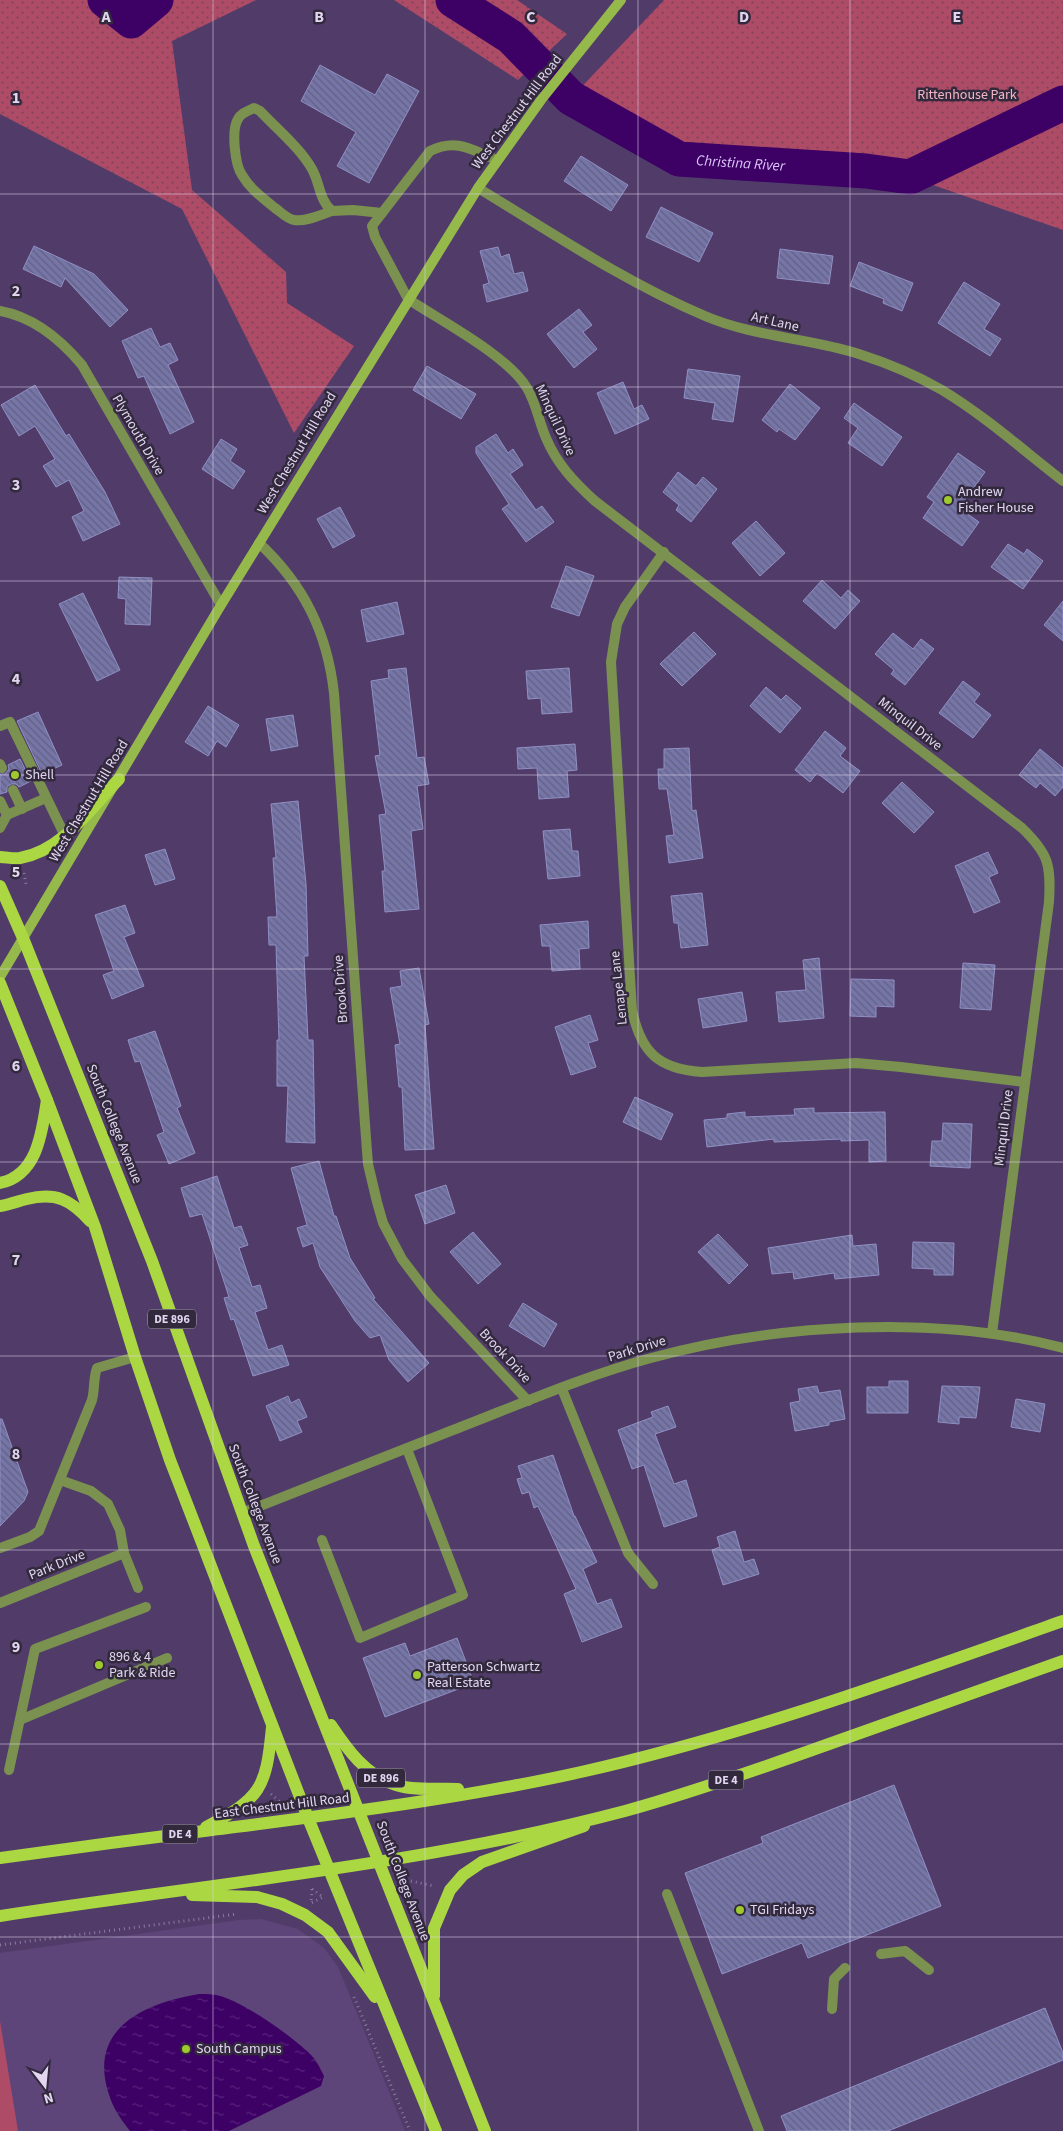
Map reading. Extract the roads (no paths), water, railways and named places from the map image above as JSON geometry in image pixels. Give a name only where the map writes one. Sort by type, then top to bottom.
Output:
[{"type":"main road","points":[[0,857],[19,858],[43,850],[65,836],[119,779]]},
{"type":"main road","name":"South College Avenue","points":[[0,886],[23,938],[152,1261],[242,1513],[485,2131]]},
{"type":"main road","points":[[0,983],[95,1227],[135,1357],[170,1460],[308,1818],[386,2013],[436,2131]]},
{"type":"main road","points":[[0,1183],[7,1182],[20,1173],[33,1158],[39,1145],[47,1100]]},
{"type":"main road","points":[[0,1206],[29,1198],[49,1196],[68,1200],[95,1227]]},
{"type":"main road","name":"DE 4","points":[[360,1812],[584,1771],[700,1742],[884,1684],[1063,1621]]},
{"type":"main road","name":"DE 4","points":[[0,1916],[330,1869],[458,1848],[624,1811],[729,1779],[1063,1661]]},
{"type":"main road","name":"DE 896","points":[[316,1702],[343,1743],[359,1762],[378,1776],[396,1785],[481,1790]]},
{"type":"main road","points":[[198,1831],[237,1811],[253,1797],[263,1779],[268,1760],[272,1724]]},
{"type":"main road","points":[[434,2003],[434,1928],[449,1892],[463,1875],[482,1862],[547,1841],[624,1811]]},
{"type":"main road","name":"East Chestnut Hill Road","points":[[0,1858],[198,1831],[360,1812]]},
{"type":"main road","points":[[157,1894],[257,1897],[282,1904],[305,1915],[328,1932],[386,2013]]},
{"type":"street","name":"West Chestnut Hill Road","points":[[0,978],[221,605],[478,188],[541,100],[621,0]]},
{"type":"street","points":[[332,211],[323,201],[312,169],[299,152],[260,111],[254,108],[243,112],[238,118],[235,127],[234,143],[240,173],[260,196],[290,219],[296,221],[308,219],[332,211],[353,210],[382,213]]},
{"type":"street","points":[[408,299],[375,237],[372,226],[430,151],[444,145],[458,145],[497,160]]},
{"type":"street","name":"Art Lane","points":[[478,188],[634,282],[706,317],[738,327],[857,354],[913,375],[967,407],[1063,481]]},
{"type":"street","name":"Minquil Drive","points":[[408,299],[489,351],[516,374],[526,388],[546,438],[565,472],[595,501],[1022,828],[1035,840],[1045,855],[1050,870],[1050,885],[992,1333]]},
{"type":"street","name":"Plymouth Drive","points":[[0,311],[28,320],[49,332],[66,346],[82,365],[221,605]]},
{"type":"street","name":"Brook Drive","points":[[259,543],[285,569],[306,601],[323,637],[328,654],[334,694],[366,1138],[377,1202],[391,1240],[415,1278],[528,1401]]},
{"type":"street","name":"Lenape Lane","points":[[664,552],[625,607],[617,624],[611,662],[632,1010],[640,1038],[657,1058],[669,1066],[683,1071],[702,1072],[856,1063],[1024,1082]]},
{"type":"street","points":[[0,726],[10,722],[65,836]]},
{"type":"street","points":[[13,790],[22,809]]},
{"type":"street","points":[[0,828],[7,815],[46,798]]},
{"type":"street","points":[[0,801],[7,815]]},
{"type":"street","name":"Park Drive","points":[[242,1513],[562,1388],[649,1358],[691,1348],[762,1336],[876,1328],[916,1328],[992,1333],[1063,1348]]},
{"type":"street","points":[[0,1548],[30,1537],[40,1531],[92,1400],[95,1388],[94,1377],[97,1368],[135,1357]]},
{"type":"street","points":[[562,1388],[628,1553],[653,1584]]},
{"type":"street","points":[[322,1540],[360,1638],[464,1595],[407,1449]]},
{"type":"street","points":[[60,1480],[91,1491],[108,1504],[120,1530],[124,1553],[138,1588]]},
{"type":"street","name":"Park Drive","points":[[0,1603],[124,1553]]},
{"type":"street","points":[[9,1770],[35,1649],[146,1607]]},
{"type":"street","points":[[20,1720],[167,1658]]},
{"type":"street","points":[[666,1894],[759,2131]]},
{"type":"street","points":[[881,1954],[905,1951],[929,1970]]},
{"type":"street","points":[[832,2009],[834,1979],[845,1968]]},
{"type":"water","points":[[199,1994],[219,1996],[236,2002],[291,2038],[311,2055],[318,2064],[324,2076],[321,2086],[229,2131],[130,2131],[113,2105],[105,2080],[105,2059],[111,2041],[122,2026],[155,2005]]},
{"type":"waterway","name":"Christina River","points":[[105,0],[131,21],[156,0]]},
{"type":"waterway","name":"Christina River","points":[[453,0],[511,37],[571,98],[679,159],[866,171],[910,177],[1063,103]]},
{"type":"place","name":"Andrew Fisher House","points":[[948,500]]},
{"type":"place","name":"Shell","points":[[15,775]]},
{"type":"place","name":"896 & 4 Park & Ride","points":[[99,1665]]},
{"type":"place","name":"Patterson Schwartz Real Estate","points":[[417,1675]]},
{"type":"place","name":"TGI Fridays","points":[[740,1910]]},
{"type":"place","name":"South Campus","points":[[186,2049]]},
{"type":"park label","name":"Rittenhouse Park","points":[[967,95]]}]
